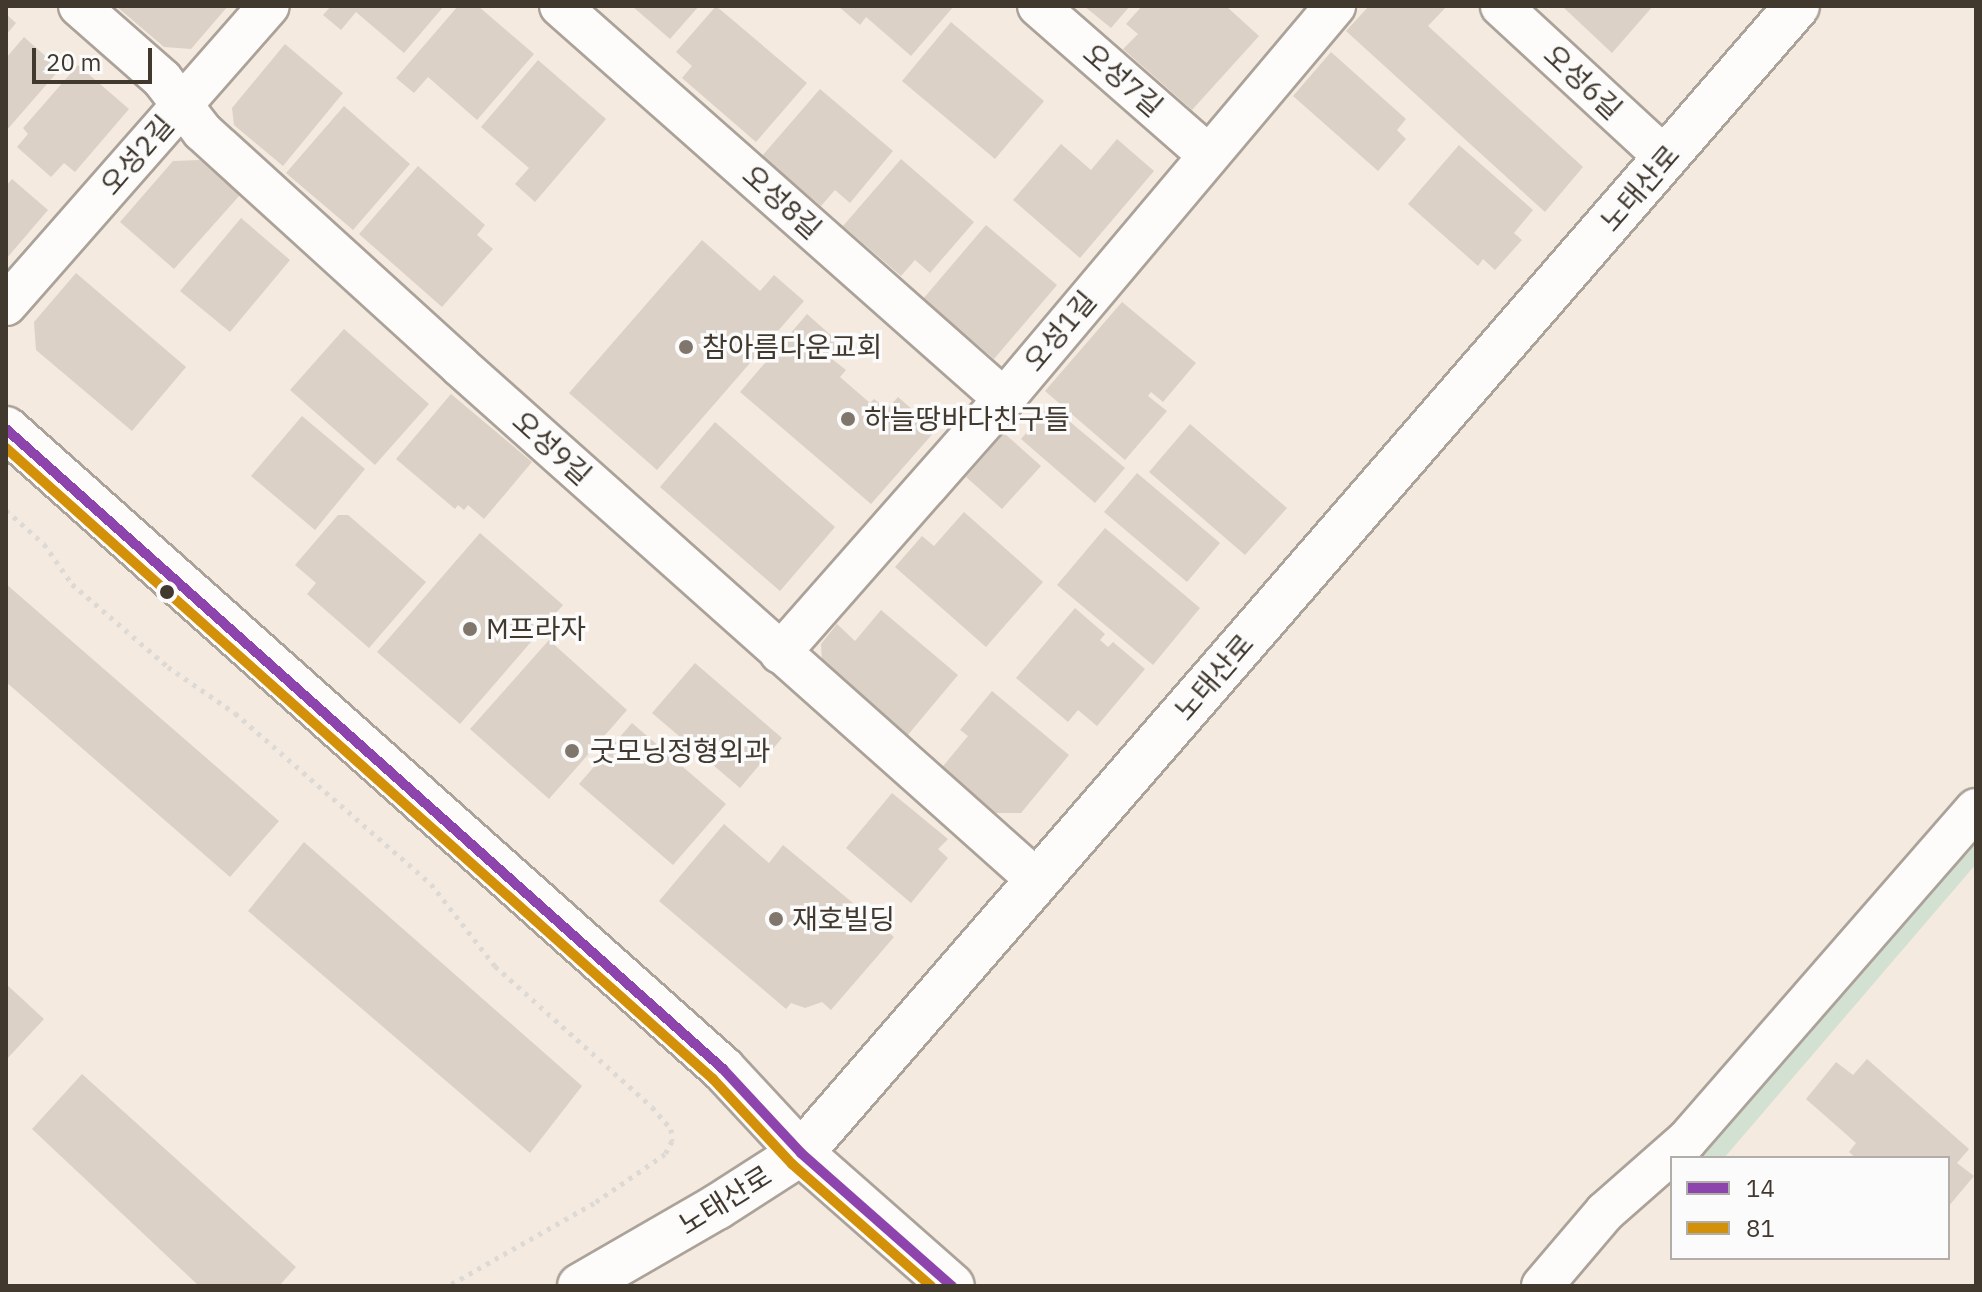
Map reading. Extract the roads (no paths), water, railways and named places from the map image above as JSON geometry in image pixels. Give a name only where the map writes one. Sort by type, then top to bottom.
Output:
[{"type":"street","name":"오성9길","points":[[79,6],[183,102],[202,131],[780,653],[1037,880]]},
{"type":"street","name":"오성2길","points":[[6,305],[269,6]]},
{"type":"street","name":"오성8길","points":[[560,6],[1004,399]]},
{"type":"street","name":"오성7길","points":[[1038,6],[1208,155]]},
{"type":"street","name":"오성1길","points":[[780,653],[1004,399],[1335,6]]},
{"type":"street","name":"오성6길","points":[[1501,6],[1666,158]]},
{"type":"street","name":"노태산로","points":[[580,1286],[717,1207],[801,1153],[1797,6]]},
{"type":"street","points":[[6,429],[711,1058],[801,1153],[952,1286]]},
{"type":"street","points":[[1542,1286],[1605,1212],[1687,1140],[1976,809]]},
{"type":"place","name":"참아름다운교회","points":[[686,347]]},
{"type":"place","name":"하늘땅바다친구들","points":[[848,419]]},
{"type":"place","name":"M프라자","points":[[470,629]]},
{"type":"place","name":"굿모닝정형외과","points":[[572,751]]},
{"type":"place","name":"재호빌딩","points":[[776,919]]}]
